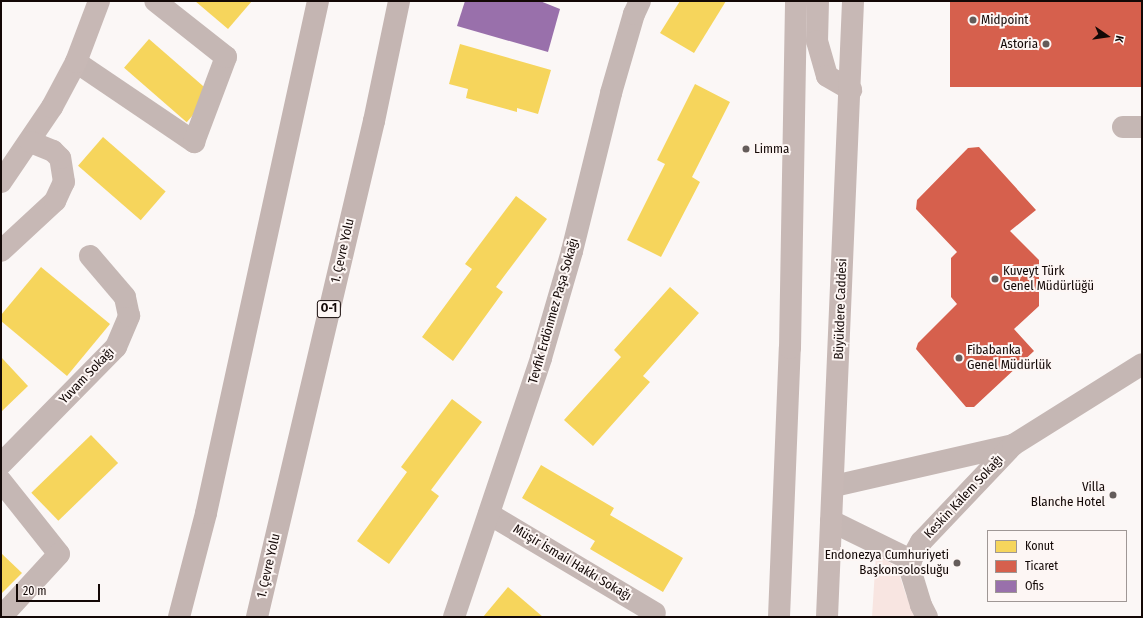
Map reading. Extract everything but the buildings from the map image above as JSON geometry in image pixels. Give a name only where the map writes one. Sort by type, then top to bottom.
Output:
[{"type":"highway","points":[[285,149],[302,1]]},
{"type":"highway","points":[[179,617],[206,513],[318,1]]},
{"type":"highway","name":"1. Çevre Yolu","points":[[257,617],[374,120],[399,1]]},
{"type":"main road","points":[[1,182],[31,142],[76,62],[99,1]]},
{"type":"main road","points":[[779,617],[790,348],[796,1]]},
{"type":"main road","points":[[818,1],[817,41],[827,76],[851,90]]},
{"type":"main road","name":"Büyükdere Caddesi","points":[[826,617],[834,486],[851,90],[853,1]]},
{"type":"main road","points":[[1,251],[55,201],[64,182],[60,158],[53,151],[31,142]]},
{"type":"street","points":[[76,62],[194,142],[226,57],[154,1]]},
{"type":"street","name":"Tevfik Erdönmez Paşa Sokağı","points":[[454,617],[541,358],[572,251],[611,93],[634,14],[640,1]]},
{"type":"street","name":"Yuvam Sokağı","points":[[1,464],[116,347],[129,316],[125,297],[90,256]]},
{"type":"street","name":"Keskin Kalem Sokağı","points":[[911,560],[921,542],[1012,445],[1142,364]]},
{"type":"street","name":"Keskin Kalem Sokağı","points":[[834,486],[1012,445]]},
{"type":"street","points":[[1,480],[59,554],[2,617]]},
{"type":"street","name":"Müşir İsmail Hakkı Sokağı","points":[[489,514],[655,612]]},
{"type":"street","points":[[831,521],[911,560],[910,568],[921,605],[927,617]]},
{"type":"shaded area","points":[[876,554],[897,567],[906,595],[916,617],[872,617]]},
{"type":"place","name":"Midpoint","points":[[973,20]]},
{"type":"place","name":"Astoria","points":[[1046,44]]},
{"type":"place","name":"Limma","points":[[746,149]]},
{"type":"place","name":"Kuveyt Türk Genel Müdürlüğü","points":[[995,279]]},
{"type":"place","name":"Fibabanka Genel Müdürlük","points":[[959,358]]},
{"type":"place","name":"Villa Blanche Hotel","points":[[1113,495]]},
{"type":"place","name":"Endonezya Cumhuriyeti Başkonsolosluğu","points":[[957,563]]}]
